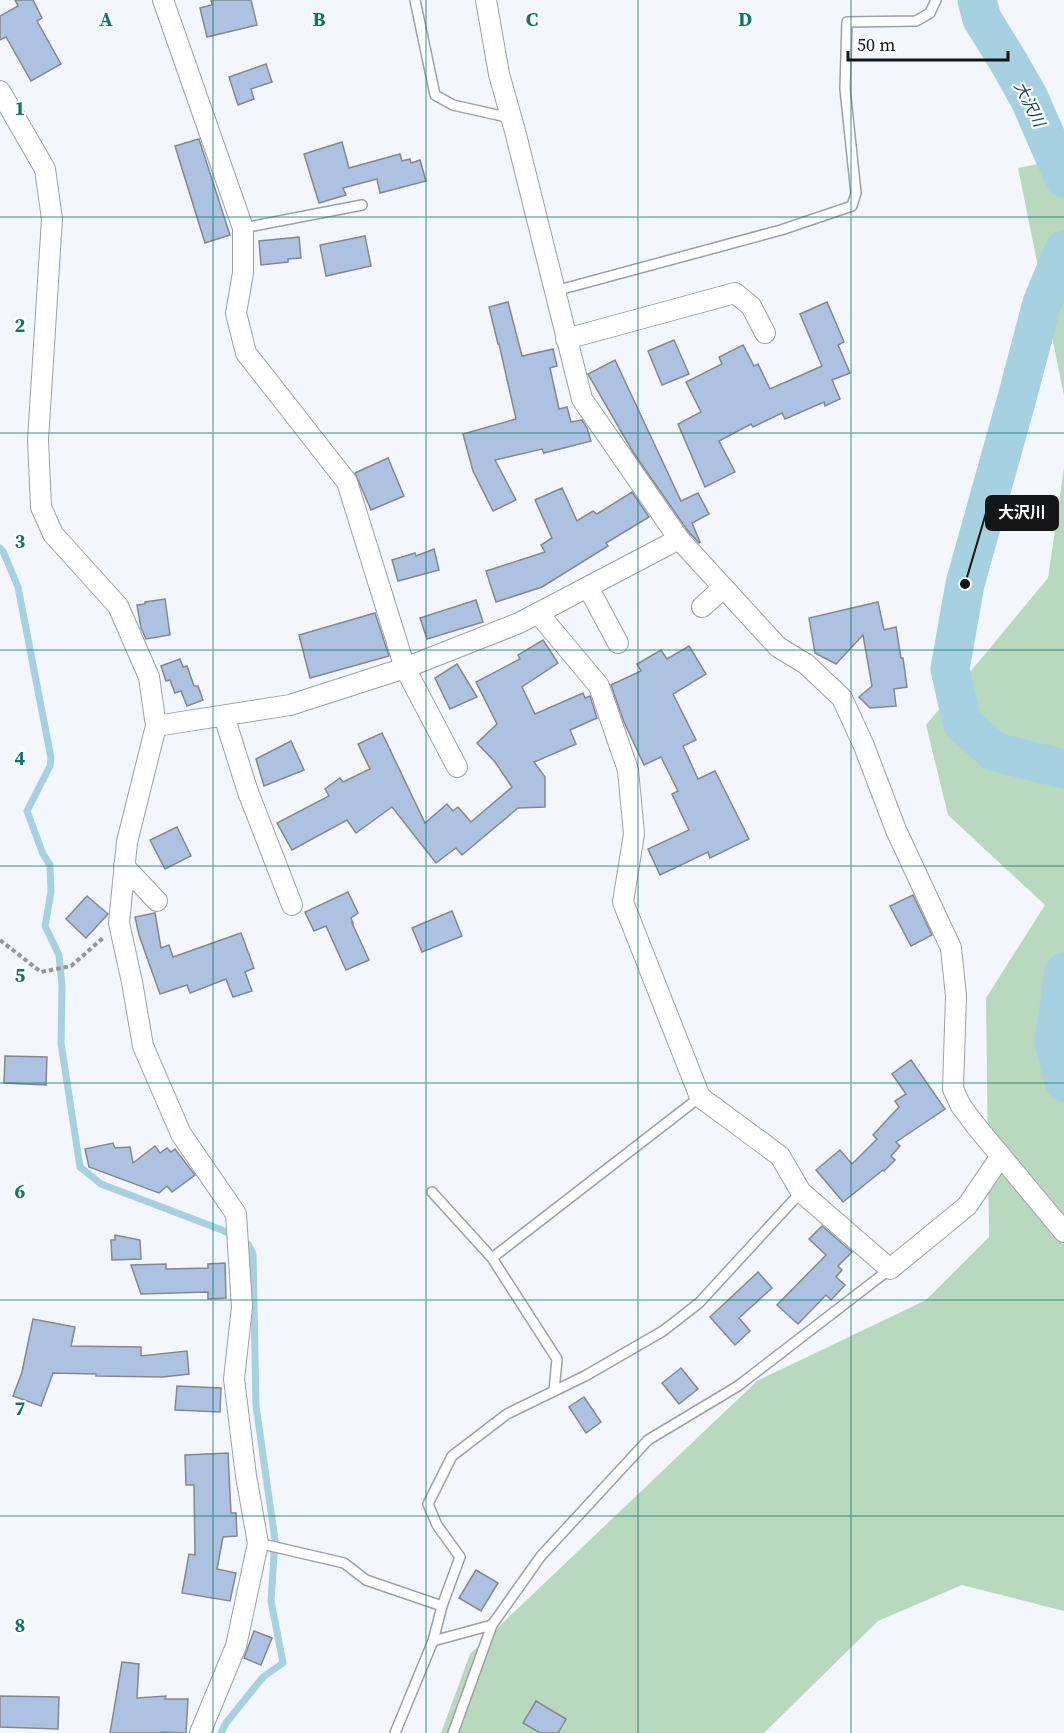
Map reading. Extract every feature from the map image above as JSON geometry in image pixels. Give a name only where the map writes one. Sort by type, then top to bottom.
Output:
[{"type":"street","points":[[163,0],[243,228],[243,273],[236,314],[246,353],[348,482],[405,668],[457,767]]},
{"type":"street","points":[[486,0],[499,74],[582,399],[679,539],[778,646],[806,664],[842,698],[864,746],[896,830],[951,948],[956,996],[953,1089],[961,1106],[1064,1232]]},
{"type":"street","points":[[0,91],[45,170],[52,219],[38,440],[41,507],[52,534],[118,606],[149,677],[156,726],[127,842],[119,923],[143,1046],[182,1134],[236,1214],[242,1307],[234,1379],[246,1476],[258,1543],[236,1646],[200,1733]]},
{"type":"street","points":[[566,339],[735,293],[751,306],[765,333]]},
{"type":"street","points":[[156,726],[290,705],[405,668],[519,622],[679,539]]},
{"type":"street","points":[[588,587],[618,643]]},
{"type":"street","points":[[702,607],[723,588]]},
{"type":"street","points":[[538,613],[599,686],[628,770],[634,834],[623,902],[700,1097],[780,1156],[801,1192],[890,1269],[967,1206],[1001,1156]]},
{"type":"street","points":[[224,716],[248,792],[292,906]]},
{"type":"street","points":[[124,866],[158,901]]},
{"type":"lane","points":[[415,0],[435,95],[453,105],[511,118]]},
{"type":"lane","points":[[554,291],[781,230],[852,206],[856,194],[845,89],[847,22],[916,21],[930,13],[936,0]]},
{"type":"lane","points":[[243,228],[363,204]]},
{"type":"lane","points":[[492,1258],[700,1097]]},
{"type":"lane","points":[[432,1192],[492,1258],[557,1359],[554,1391]]},
{"type":"lane","points":[[395,1733],[433,1641],[442,1606],[460,1557],[437,1525],[428,1504],[452,1456],[507,1414],[585,1376],[663,1331],[699,1303],[801,1192]]},
{"type":"lane","points":[[453,1733],[492,1625],[541,1556],[648,1440],[738,1386],[890,1269]]},
{"type":"lane","points":[[258,1543],[344,1563],[366,1580],[442,1606]]},
{"type":"lane","points":[[433,1641],[492,1625]]},
{"type":"path","points":[[0,940],[41,972],[71,966],[119,923]]},
{"type":"green space","points":[[1064,159],[1064,396],[1018,168]]},
{"type":"green space","points":[[1064,468],[1064,1611],[962,1585],[878,1621],[764,1733],[441,1733],[470,1654],[757,1381],[926,1300],[989,1237],[986,998],[1045,905],[948,815],[926,725],[1048,578]]},
{"type":"building","points":[[15,0],[33,0],[42,18],[37,21],[61,64],[31,81],[6,37],[0,40],[0,16],[18,6]]},
{"type":"building","points":[[211,0],[251,0],[257,25],[207,37],[200,8],[212,5]]},
{"type":"building","points":[[266,64],[272,82],[251,89],[254,99],[238,105],[229,77]]},
{"type":"building","points":[[199,139],[230,235],[205,243],[175,146]]},
{"type":"building","points":[[342,142],[349,168],[400,154],[402,161],[410,159],[411,163],[420,160],[426,181],[380,193],[377,179],[343,188],[346,195],[319,203],[304,154]]},
{"type":"building","points":[[365,236],[371,266],[326,276],[320,245]]},
{"type":"building","points":[[299,237],[301,258],[261,265],[259,241]]},
{"type":"building","points":[[508,302],[522,356],[553,349],[557,366],[550,368],[559,409],[567,407],[571,422],[582,420],[591,441],[544,453],[542,449],[495,460],[516,500],[493,511],[473,471],[463,434],[516,419],[489,307]]},
{"type":"building","points":[[827,302],[844,342],[838,345],[850,373],[832,380],[840,399],[825,406],[824,402],[785,419],[782,413],[753,427],[751,424],[719,441],[735,472],[705,487],[678,424],[701,412],[686,382],[722,364],[719,357],[743,345],[754,366],[758,364],[770,389],[822,366],[800,314]]},
{"type":"building","points":[[674,340],[689,374],[662,385],[648,351]]},
{"type":"building","points":[[615,360],[681,501],[698,493],[709,514],[692,523],[699,543],[688,531],[633,452],[588,374]]},
{"type":"building","points":[[388,458],[404,496],[371,510],[355,473]]},
{"type":"building","points":[[562,488],[577,521],[593,511],[597,514],[632,492],[649,517],[606,543],[608,546],[542,587],[496,602],[486,571],[545,552],[541,545],[552,538],[535,500]]},
{"type":"building","points":[[434,549],[439,570],[398,581],[392,560],[415,553],[416,556]]},
{"type":"building","points":[[165,599],[170,635],[146,639],[141,628],[137,605]]},
{"type":"building","points":[[476,600],[483,622],[427,639],[420,618]]},
{"type":"building","points":[[878,602],[884,630],[896,627],[907,687],[894,689],[896,706],[870,708],[859,697],[872,686],[863,635],[836,664],[815,653],[809,618]]},
{"type":"building","points":[[375,613],[389,656],[310,678],[299,635]]},
{"type":"building","points":[[543,640],[558,663],[522,687],[535,714],[583,693],[585,698],[590,696],[597,718],[570,730],[576,744],[534,762],[545,777],[545,807],[518,808],[462,855],[456,848],[436,863],[392,807],[356,833],[347,820],[292,850],[277,823],[329,796],[325,789],[340,778],[343,782],[370,769],[358,744],[382,733],[425,823],[447,804],[453,811],[458,807],[471,822],[512,787],[495,762],[477,743],[497,724],[476,682],[520,659],[518,655]]},
{"type":"building","points":[[689,646],[706,674],[673,694],[696,740],[683,746],[698,779],[715,771],[749,839],[710,858],[708,852],[660,875],[648,849],[689,830],[672,794],[678,791],[661,757],[644,765],[624,722],[611,685],[641,671],[637,664],[661,650],[667,659]]},
{"type":"building","points":[[180,659],[183,667],[187,666],[194,686],[198,686],[203,700],[187,706],[181,691],[175,693],[170,680],[166,681],[161,666]]},
{"type":"building","points":[[457,664],[477,697],[450,709],[435,678]]},
{"type":"building","points":[[291,741],[304,770],[264,786],[256,759]]},
{"type":"building","points":[[177,827],[191,856],[165,869],[150,840]]},
{"type":"building","points":[[348,892],[358,913],[351,918],[352,923],[369,960],[346,970],[326,926],[314,931],[305,912]]},
{"type":"building","points":[[913,895],[932,935],[911,946],[890,906]]},
{"type":"building","points":[[87,896],[108,914],[86,938],[66,919]]},
{"type":"building","points":[[452,911],[462,936],[422,952],[412,928]]},
{"type":"building","points":[[155,913],[161,948],[169,945],[173,957],[241,933],[254,968],[245,972],[252,991],[233,997],[226,979],[190,993],[187,985],[160,994],[135,917]]},
{"type":"building","points":[[5,1056],[47,1057],[46,1085],[4,1083]]},
{"type":"building","points":[[911,1060],[945,1109],[896,1142],[900,1146],[891,1156],[895,1160],[843,1202],[816,1170],[840,1150],[852,1164],[877,1139],[873,1135],[899,1107],[895,1101],[906,1094],[892,1074]]},
{"type":"building","points":[[113,1143],[115,1148],[130,1147],[133,1163],[155,1146],[160,1153],[167,1148],[171,1152],[175,1149],[195,1175],[172,1192],[167,1186],[159,1193],[89,1167],[85,1149]]},
{"type":"building","points":[[822,1226],[852,1252],[838,1266],[842,1270],[836,1277],[845,1285],[831,1300],[826,1295],[798,1324],[777,1305],[826,1255],[809,1239]]},
{"type":"building","points":[[115,1235],[140,1240],[141,1259],[112,1260],[111,1240],[115,1240]]},
{"type":"building","points":[[225,1263],[226,1298],[208,1299],[208,1292],[141,1294],[131,1265],[166,1264],[166,1269],[208,1268],[208,1264]]},
{"type":"building","points":[[758,1272],[772,1288],[739,1318],[750,1331],[735,1345],[710,1317]]},
{"type":"building","points":[[33,1319],[75,1327],[71,1346],[141,1347],[141,1356],[187,1351],[189,1374],[163,1377],[53,1373],[41,1406],[13,1396],[22,1372]]},
{"type":"building","points":[[681,1368],[698,1389],[679,1404],[662,1383]]},
{"type":"building","points":[[177,1386],[221,1388],[220,1412],[175,1410]]},
{"type":"building","points":[[584,1397],[601,1422],[586,1433],[569,1407]]},
{"type":"building","points":[[228,1453],[231,1513],[236,1513],[237,1536],[223,1537],[217,1569],[236,1573],[230,1601],[182,1593],[189,1554],[195,1555],[194,1485],[186,1485],[185,1455]]},
{"type":"building","points":[[476,1570],[498,1583],[481,1611],[459,1598]]},
{"type":"building","points":[[254,1631],[272,1638],[261,1665],[244,1658]]},
{"type":"building","points":[[122,1662],[139,1664],[137,1698],[166,1696],[165,1699],[188,1699],[186,1733],[110,1733]]},
{"type":"building","points":[[0,1696],[59,1697],[58,1729],[0,1727]]},
{"type":"building","points":[[536,1701],[566,1719],[558,1733],[540,1733],[523,1723]]},
{"type":"waterway","name":"大沢川","points":[[977,0],[982,19],[1029,98],[1064,178]]},
{"type":"waterway","name":"大沢川","points":[[1064,250],[1042,303],[965,584],[950,669],[962,723],[995,752],[1064,769]]},
{"type":"waterway","points":[[0,548],[18,587],[51,758],[50,766],[27,811],[43,854],[50,865],[51,892],[45,926],[59,955],[62,986],[61,1043],[80,1167],[101,1184],[222,1230],[248,1244],[253,1254],[256,1406],[275,1540],[271,1601],[283,1663],[263,1677],[226,1723],[221,1733]]},
{"type":"waterway","name":"大沢川","points":[[1064,972],[1054,1042],[1064,1082]]},
{"type":"place","name":"大沢川","points":[[965,584]]}]
